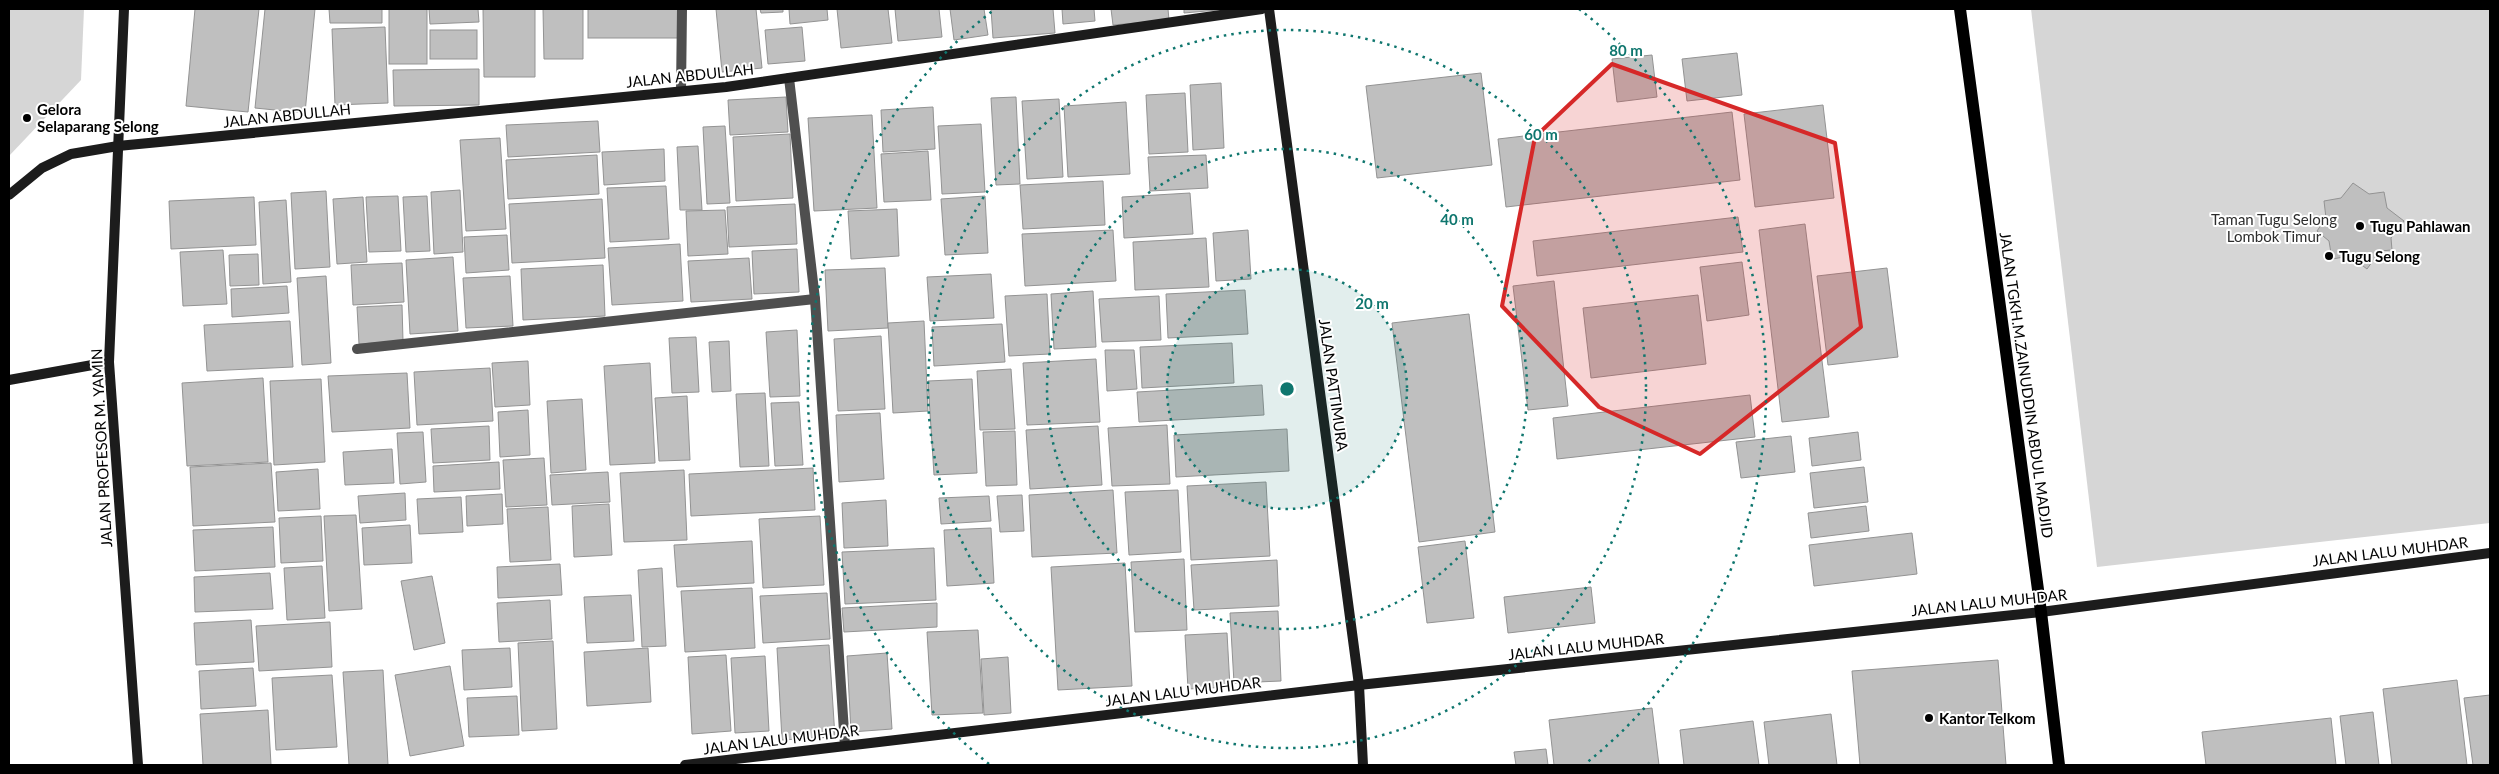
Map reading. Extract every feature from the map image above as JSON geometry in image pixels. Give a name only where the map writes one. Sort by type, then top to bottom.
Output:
[{"type":"main road","name":"JALAN TGKH.M.ZAINUDDIN ABDUL MADJID","points":[[1960,9],[2041,612],[2059,765]]},
{"type":"street","name":"JALAN PROFESOR M. YAMIN","points":[[124,9],[109,362],[138,765]]},
{"type":"street","points":[[681,92],[682,9]]},
{"type":"street","name":"JALAN ABDULLAH","points":[[9,195],[42,168],[71,154],[118,146],[681,92],[1262,9]]},
{"type":"street","name":"JALAN PATTIMURA","points":[[1269,9],[1359,685],[1363,765]]},
{"type":"street","points":[[789,78],[815,299],[845,746]]},
{"type":"street","points":[[357,349],[815,299]]},
{"type":"street","points":[[9,380],[109,362]]},
{"type":"street","name":"JALAN LALU MUHDAR","points":[[685,765],[1359,685],[2041,612],[2490,553]]},
{"type":"highlighted area","points":[[1612,64],[1835,143],[1861,327],[1700,454],[1599,407],[1502,306],[1535,137]]},
{"type":"green space","name":"Gelora Selaparang Selong","points":[[9,9],[84,9],[81,80],[9,156]]},
{"type":"green space","name":"Taman Tugu Selong Lombok Timur","points":[[2031,9],[2490,9],[2490,523],[2097,567]]},
{"type":"building","points":[[195,9],[259,9],[248,112],[186,106]]},
{"type":"building","points":[[265,9],[315,9],[305,113],[255,108]]},
{"type":"building","points":[[329,9],[382,9],[382,23],[330,23]]},
{"type":"building","points":[[389,9],[427,9],[427,64],[389,64]]},
{"type":"building","points":[[429,9],[478,9],[479,22],[430,24]]},
{"type":"building","points":[[483,9],[535,9],[535,77],[484,77]]},
{"type":"building","points":[[543,9],[583,9],[583,59],[544,59]]},
{"type":"building","points":[[588,9],[678,9],[678,38],[588,38]]},
{"type":"building","points":[[716,9],[756,9],[762,68],[722,72]]},
{"type":"building","points":[[760,9],[783,9],[783,12],[761,13]]},
{"type":"building","points":[[789,9],[827,9],[828,20],[790,24]]},
{"type":"building","points":[[837,9],[888,9],[892,43],[841,48]]},
{"type":"building","points":[[895,9],[939,9],[942,37],[898,41]]},
{"type":"building","points":[[950,9],[984,9],[988,35],[954,40]]},
{"type":"building","points":[[991,9],[1053,9],[1055,33],[993,38]]},
{"type":"building","points":[[1062,9],[1094,9],[1095,21],[1063,24]]},
{"type":"building","points":[[1111,9],[1168,9],[1169,20],[1113,25]]},
{"type":"building","points":[[1184,9],[1229,9],[1184,13]]},
{"type":"building","points":[[385,27],[388,103],[335,105],[332,29]]},
{"type":"building","points":[[802,27],[805,61],[768,64],[765,30]]},
{"type":"building","points":[[430,30],[477,30],[477,59],[430,59]]},
{"type":"building","points":[[1737,53],[1742,95],[1687,101],[1682,59]]},
{"type":"building","points":[[1652,55],[1657,97],[1617,102],[1612,59]]},
{"type":"building","points":[[479,69],[479,105],[394,106],[393,70]]},
{"type":"building","points":[[1481,73],[1492,165],[1377,178],[1366,86]]},
{"type":"building","points":[[1221,83],[1224,148],[1193,150],[1190,85]]},
{"type":"building","points":[[1185,93],[1188,152],[1149,154],[1146,95]]},
{"type":"building","points":[[786,97],[788,132],[730,135],[728,100]]},
{"type":"building","points":[[1016,97],[1020,184],[996,185],[991,98]]},
{"type":"building","points":[[1059,99],[1063,177],[1027,179],[1022,101]]},
{"type":"building","points":[[1126,102],[1130,174],[1068,177],[1064,106]]},
{"type":"building","points":[[1823,105],[1834,198],[1755,207],[1744,114]]},
{"type":"building","points":[[933,107],[935,149],[883,152],[881,110]]},
{"type":"building","points":[[1732,112],[1740,180],[1506,207],[1498,139]]},
{"type":"building","points":[[872,115],[877,208],[814,211],[808,118]]},
{"type":"building","points":[[598,121],[600,152],[508,157],[506,125]]},
{"type":"building","points":[[981,124],[985,192],[942,194],[938,126]]},
{"type":"building","points":[[725,126],[730,203],[707,204],[703,127]]},
{"type":"building","points":[[790,134],[793,198],[736,201],[733,137]]},
{"type":"building","points":[[500,138],[506,229],[466,231],[460,140]]},
{"type":"building","points":[[698,146],[702,210],[680,210],[677,147]]},
{"type":"building","points":[[664,149],[665,181],[604,185],[602,152]]},
{"type":"building","points":[[928,151],[931,200],[884,202],[881,154]]},
{"type":"building","points":[[597,155],[599,194],[508,199],[506,160]]},
{"type":"building","points":[[1206,155],[1208,188],[1150,191],[1148,157]]},
{"type":"building","points":[[1103,181],[1105,225],[1023,229],[1020,185]]},
{"type":"building","name":"Tugu Pahlawan","points":[[2353,183],[2369,194],[2384,192],[2387,208],[2404,221],[2391,238],[2392,250],[2380,251],[2367,269],[2350,256],[2332,259],[2329,241],[2317,231],[2326,218],[2324,201],[2341,198]]},
{"type":"building","points":[[666,186],[669,239],[610,242],[607,188]]},
{"type":"building","points":[[460,190],[463,252],[434,254],[431,192]]},
{"type":"building","points":[[326,191],[330,267],[295,269],[291,193]]},
{"type":"building","points":[[1190,193],[1193,234],[1124,238],[1122,197]]},
{"type":"building","points":[[398,196],[401,251],[369,252],[366,197]]},
{"type":"building","points":[[427,196],[430,251],[406,252],[403,197]]},
{"type":"building","points":[[985,196],[988,253],[945,255],[941,199]]},
{"type":"building","points":[[254,197],[256,245],[171,249],[169,201]]},
{"type":"building","points":[[363,197],[367,262],[337,264],[333,199]]},
{"type":"building","points":[[602,199],[605,258],[512,263],[509,204]]},
{"type":"building","points":[[286,200],[291,282],[263,284],[259,202]]},
{"type":"building","points":[[795,204],[797,244],[729,247],[727,207]]},
{"type":"building","points":[[897,209],[899,256],[851,259],[848,211]]},
{"type":"building","points":[[725,210],[728,254],[688,256],[686,211]]},
{"type":"building","points":[[1738,217],[1743,252],[1537,276],[1533,241]]},
{"type":"building","points":[[1805,224],[1829,417],[1782,422],[1759,230]]},
{"type":"building","points":[[1113,230],[1116,281],[1025,286],[1022,234]]},
{"type":"building","points":[[1248,230],[1251,279],[1216,281],[1213,233]]},
{"type":"building","points":[[507,235],[509,270],[466,273],[464,237]]},
{"type":"building","points":[[1206,238],[1209,287],[1135,290],[1133,242]]},
{"type":"building","points":[[680,244],[683,301],[612,305],[608,248]]},
{"type":"building","points":[[797,249],[799,292],[754,294],[752,251]]},
{"type":"building","points":[[223,250],[227,304],[183,306],[180,252]]},
{"type":"building","points":[[258,254],[259,285],[230,286],[229,255]]},
{"type":"building","points":[[453,257],[458,331],[410,334],[406,260]]},
{"type":"building","points":[[749,258],[752,299],[691,302],[688,261]]},
{"type":"building","points":[[1742,262],[1749,315],[1707,321],[1700,267]]},
{"type":"building","points":[[402,263],[404,302],[353,305],[351,265]]},
{"type":"building","points":[[603,265],[605,316],[523,320],[521,269]]},
{"type":"building","points":[[885,268],[888,328],[828,331],[825,270]]},
{"type":"building","points":[[1887,268],[1898,357],[1828,365],[1817,276]]},
{"type":"building","points":[[991,274],[994,318],[930,321],[927,277]]},
{"type":"building","points":[[326,276],[331,363],[302,365],[297,278]]},
{"type":"building","points":[[510,276],[513,326],[466,328],[463,278]]},
{"type":"building","points":[[1554,281],[1568,406],[1528,410],[1513,286]]},
{"type":"building","points":[[287,286],[289,313],[232,317],[231,289]]},
{"type":"building","points":[[1245,290],[1248,334],[1168,338],[1166,294]]},
{"type":"building","points":[[1093,291],[1096,347],[1054,349],[1051,294]]},
{"type":"building","points":[[1047,294],[1050,354],[1009,356],[1005,296]]},
{"type":"building","points":[[1698,295],[1706,364],[1591,378],[1583,308]]},
{"type":"building","points":[[1159,296],[1161,340],[1102,342],[1099,299]]},
{"type":"building","points":[[402,305],[403,341],[359,344],[357,307]]},
{"type":"building","points":[[1469,314],[1495,532],[1419,542],[1392,323]]},
{"type":"building","points":[[290,321],[293,367],[207,371],[204,325]]},
{"type":"building","points":[[924,321],[928,411],[893,413],[888,323]]},
{"type":"building","points":[[1002,324],[1005,362],[934,366],[932,327]]},
{"type":"building","points":[[797,330],[800,396],[770,397],[766,332]]},
{"type":"building","points":[[881,336],[885,409],[838,411],[834,339]]},
{"type":"building","points":[[696,337],[699,392],[672,393],[669,338]]},
{"type":"building","points":[[729,341],[731,391],[712,392],[709,342]]},
{"type":"building","points":[[1232,343],[1234,383],[1142,388],[1140,347]]},
{"type":"building","points":[[1105,350],[1134,350],[1137,389],[1107,391]]},
{"type":"building","points":[[1096,359],[1100,422],[1027,425],[1023,363]]},
{"type":"building","points":[[528,361],[530,405],[495,407],[492,363]]},
{"type":"building","points":[[650,363],[655,463],[610,465],[604,366]]},
{"type":"building","points":[[490,368],[493,421],[417,425],[414,372]]},
{"type":"building","points":[[1011,369],[1015,429],[980,430],[977,371]]},
{"type":"building","points":[[407,373],[410,428],[332,432],[328,376]]},
{"type":"building","points":[[263,378],[268,462],[187,466],[182,383]]},
{"type":"building","points":[[321,379],[325,462],[274,465],[270,381]]},
{"type":"building","points":[[972,379],[977,473],[934,475],[928,381]]},
{"type":"building","points":[[1262,385],[1264,415],[1139,422],[1137,392]]},
{"type":"building","points":[[765,393],[769,466],[740,467],[736,394]]},
{"type":"building","points":[[1750,395],[1755,437],[1557,459],[1553,418]]},
{"type":"building","points":[[687,396],[690,460],[659,461],[655,398]]},
{"type":"building","points":[[582,399],[586,470],[551,473],[547,401]]},
{"type":"building","points":[[799,402],[803,465],[775,466],[771,403]]},
{"type":"building","points":[[528,410],[530,455],[500,457],[498,412]]},
{"type":"building","points":[[880,413],[884,479],[839,482],[836,415]]},
{"type":"building","points":[[1167,425],[1170,484],[1112,486],[1108,428]]},
{"type":"building","points":[[489,426],[490,460],[433,463],[431,429]]},
{"type":"building","points":[[1098,426],[1102,485],[1030,489],[1026,430]]},
{"type":"building","points":[[1287,429],[1289,471],[1176,477],[1174,435]]},
{"type":"building","points":[[1015,431],[1017,485],[986,486],[983,432]]},
{"type":"building","points":[[423,432],[426,482],[400,484],[397,433]]},
{"type":"building","points":[[1858,432],[1861,460],[1812,466],[1809,438]]},
{"type":"building","points":[[1791,436],[1795,472],[1741,478],[1736,442]]},
{"type":"building","points":[[392,449],[394,483],[345,485],[343,452]]},
{"type":"building","points":[[544,458],[547,505],[506,507],[503,460]]},
{"type":"building","points":[[499,462],[500,489],[434,492],[433,466]]},
{"type":"building","points":[[271,463],[275,522],[193,526],[190,467]]},
{"type":"building","points":[[1864,467],[1868,502],[1814,508],[1810,473]]},
{"type":"building","points":[[813,468],[815,510],[691,516],[689,474]]},
{"type":"building","points":[[318,469],[320,509],[278,511],[276,472]]},
{"type":"building","points":[[684,470],[687,540],[624,542],[620,473]]},
{"type":"building","points":[[608,472],[610,502],[552,505],[550,475]]},
{"type":"building","points":[[1266,482],[1270,556],[1191,560],[1187,486]]},
{"type":"building","points":[[1113,490],[1117,553],[1032,557],[1029,495]]},
{"type":"building","points":[[1178,490],[1181,552],[1129,555],[1125,492]]},
{"type":"building","points":[[405,493],[406,520],[360,523],[358,496]]},
{"type":"building","points":[[502,494],[503,524],[467,526],[466,496]]},
{"type":"building","points":[[1022,495],[1024,531],[1000,532],[997,496]]},
{"type":"building","points":[[989,496],[991,521],[941,524],[939,498]]},
{"type":"building","points":[[461,497],[463,532],[419,534],[417,499]]},
{"type":"building","points":[[886,500],[888,546],[844,548],[842,503]]},
{"type":"building","points":[[609,504],[612,555],[574,557],[572,506]]},
{"type":"building","points":[[1866,506],[1869,531],[1811,538],[1808,513]]},
{"type":"building","points":[[548,507],[551,560],[510,562],[507,509]]},
{"type":"building","points":[[356,515],[362,609],[329,611],[324,516]]},
{"type":"building","points":[[321,516],[323,561],[281,563],[279,518]]},
{"type":"building","points":[[820,516],[824,585],[763,588],[759,519]]},
{"type":"building","points":[[410,525],[412,563],[364,565],[362,528]]},
{"type":"building","points":[[273,527],[275,567],[195,571],[193,530]]},
{"type":"building","points":[[991,528],[994,583],[947,586],[944,530]]},
{"type":"building","points":[[1912,533],[1917,574],[1814,586],[1809,545]]},
{"type":"building","points":[[752,541],[754,583],[677,587],[674,545]]},
{"type":"building","points":[[1465,541],[1474,618],[1427,623],[1418,547]]},
{"type":"building","points":[[934,548],[936,600],[845,604],[842,552]]},
{"type":"building","points":[[1184,559],[1187,630],[1135,632],[1131,562]]},
{"type":"building","points":[[1277,560],[1279,606],[1194,610],[1191,565]]},
{"type":"building","points":[[1125,563],[1132,686],[1058,690],[1051,567]]},
{"type":"building","points":[[560,564],[562,595],[498,598],[497,567]]},
{"type":"building","points":[[322,566],[325,618],[287,620],[284,568]]},
{"type":"building","points":[[662,568],[666,646],[642,647],[638,570]]},
{"type":"building","points":[[270,573],[273,609],[195,612],[194,577]]},
{"type":"building","points":[[432,576],[445,643],[414,650],[401,581]]},
{"type":"building","points":[[1591,587],[1595,623],[1508,633],[1504,597]]},
{"type":"building","points":[[752,588],[755,648],[685,652],[681,591]]},
{"type":"building","points":[[827,593],[830,639],[763,643],[760,596]]},
{"type":"building","points":[[631,595],[634,641],[587,643],[584,597]]},
{"type":"building","points":[[550,600],[552,639],[499,642],[497,603]]},
{"type":"building","points":[[937,603],[937,627],[844,632],[842,608]]},
{"type":"building","points":[[1278,611],[1281,681],[1234,683],[1230,613]]},
{"type":"building","points":[[251,620],[254,662],[196,665],[194,623]]},
{"type":"building","points":[[330,622],[332,667],[259,671],[256,626]]},
{"type":"building","points":[[978,630],[983,713],[932,715],[927,632]]},
{"type":"building","points":[[1227,633],[1230,687],[1188,689],[1185,635]]},
{"type":"building","points":[[553,641],[557,729],[522,731],[518,643]]},
{"type":"building","points":[[829,645],[835,737],[782,740],[777,648]]},
{"type":"building","points":[[510,648],[512,687],[464,690],[462,650]]},
{"type":"building","points":[[648,648],[651,702],[587,706],[584,652]]},
{"type":"building","points":[[887,653],[892,729],[851,732],[847,656]]},
{"type":"building","points":[[726,655],[731,731],[692,734],[688,657]]},
{"type":"building","points":[[765,656],[769,731],[735,733],[731,658]]},
{"type":"building","points":[[1008,657],[1011,713],[984,715],[981,659]]},
{"type":"building","name":"Kantor Telkom","points":[[1998,660],[2006,765],[1860,765],[1852,671]]},
{"type":"building","points":[[450,666],[464,746],[410,756],[395,675]]},
{"type":"building","points":[[253,668],[256,706],[201,709],[199,671]]},
{"type":"building","points":[[383,670],[388,765],[349,765],[343,672]]},
{"type":"building","points":[[332,675],[337,747],[276,750],[272,678]]},
{"type":"building","points":[[2457,680],[2467,765],[2392,765],[2383,689]]},
{"type":"building","points":[[2490,695],[2490,765],[2473,765],[2464,698]]},
{"type":"building","points":[[517,696],[519,735],[469,737],[467,698]]},
{"type":"building","points":[[1652,708],[1659,765],[1554,765],[1549,720]]},
{"type":"building","points":[[268,710],[271,765],[203,765],[200,714]]},
{"type":"building","points":[[2373,712],[2379,765],[2346,765],[2340,716]]},
{"type":"building","points":[[1831,714],[1837,765],[1769,765],[1764,722]]},
{"type":"building","points":[[2331,718],[2336,765],[2206,765],[2202,732]]},
{"type":"building","points":[[1753,721],[1759,765],[1684,765],[1680,730]]},
{"type":"building","points":[[1546,749],[1548,765],[1516,765],[1514,752]]},
{"type":"place","name":"Gelora Selaparang Selong","points":[[27,118]]},
{"type":"place","name":"Tugu Pahlawan","points":[[2360,226]]},
{"type":"place","name":"Tugu Selong","points":[[2329,256]]},
{"type":"place","name":"Kantor Telkom","points":[[1929,718]]}]
